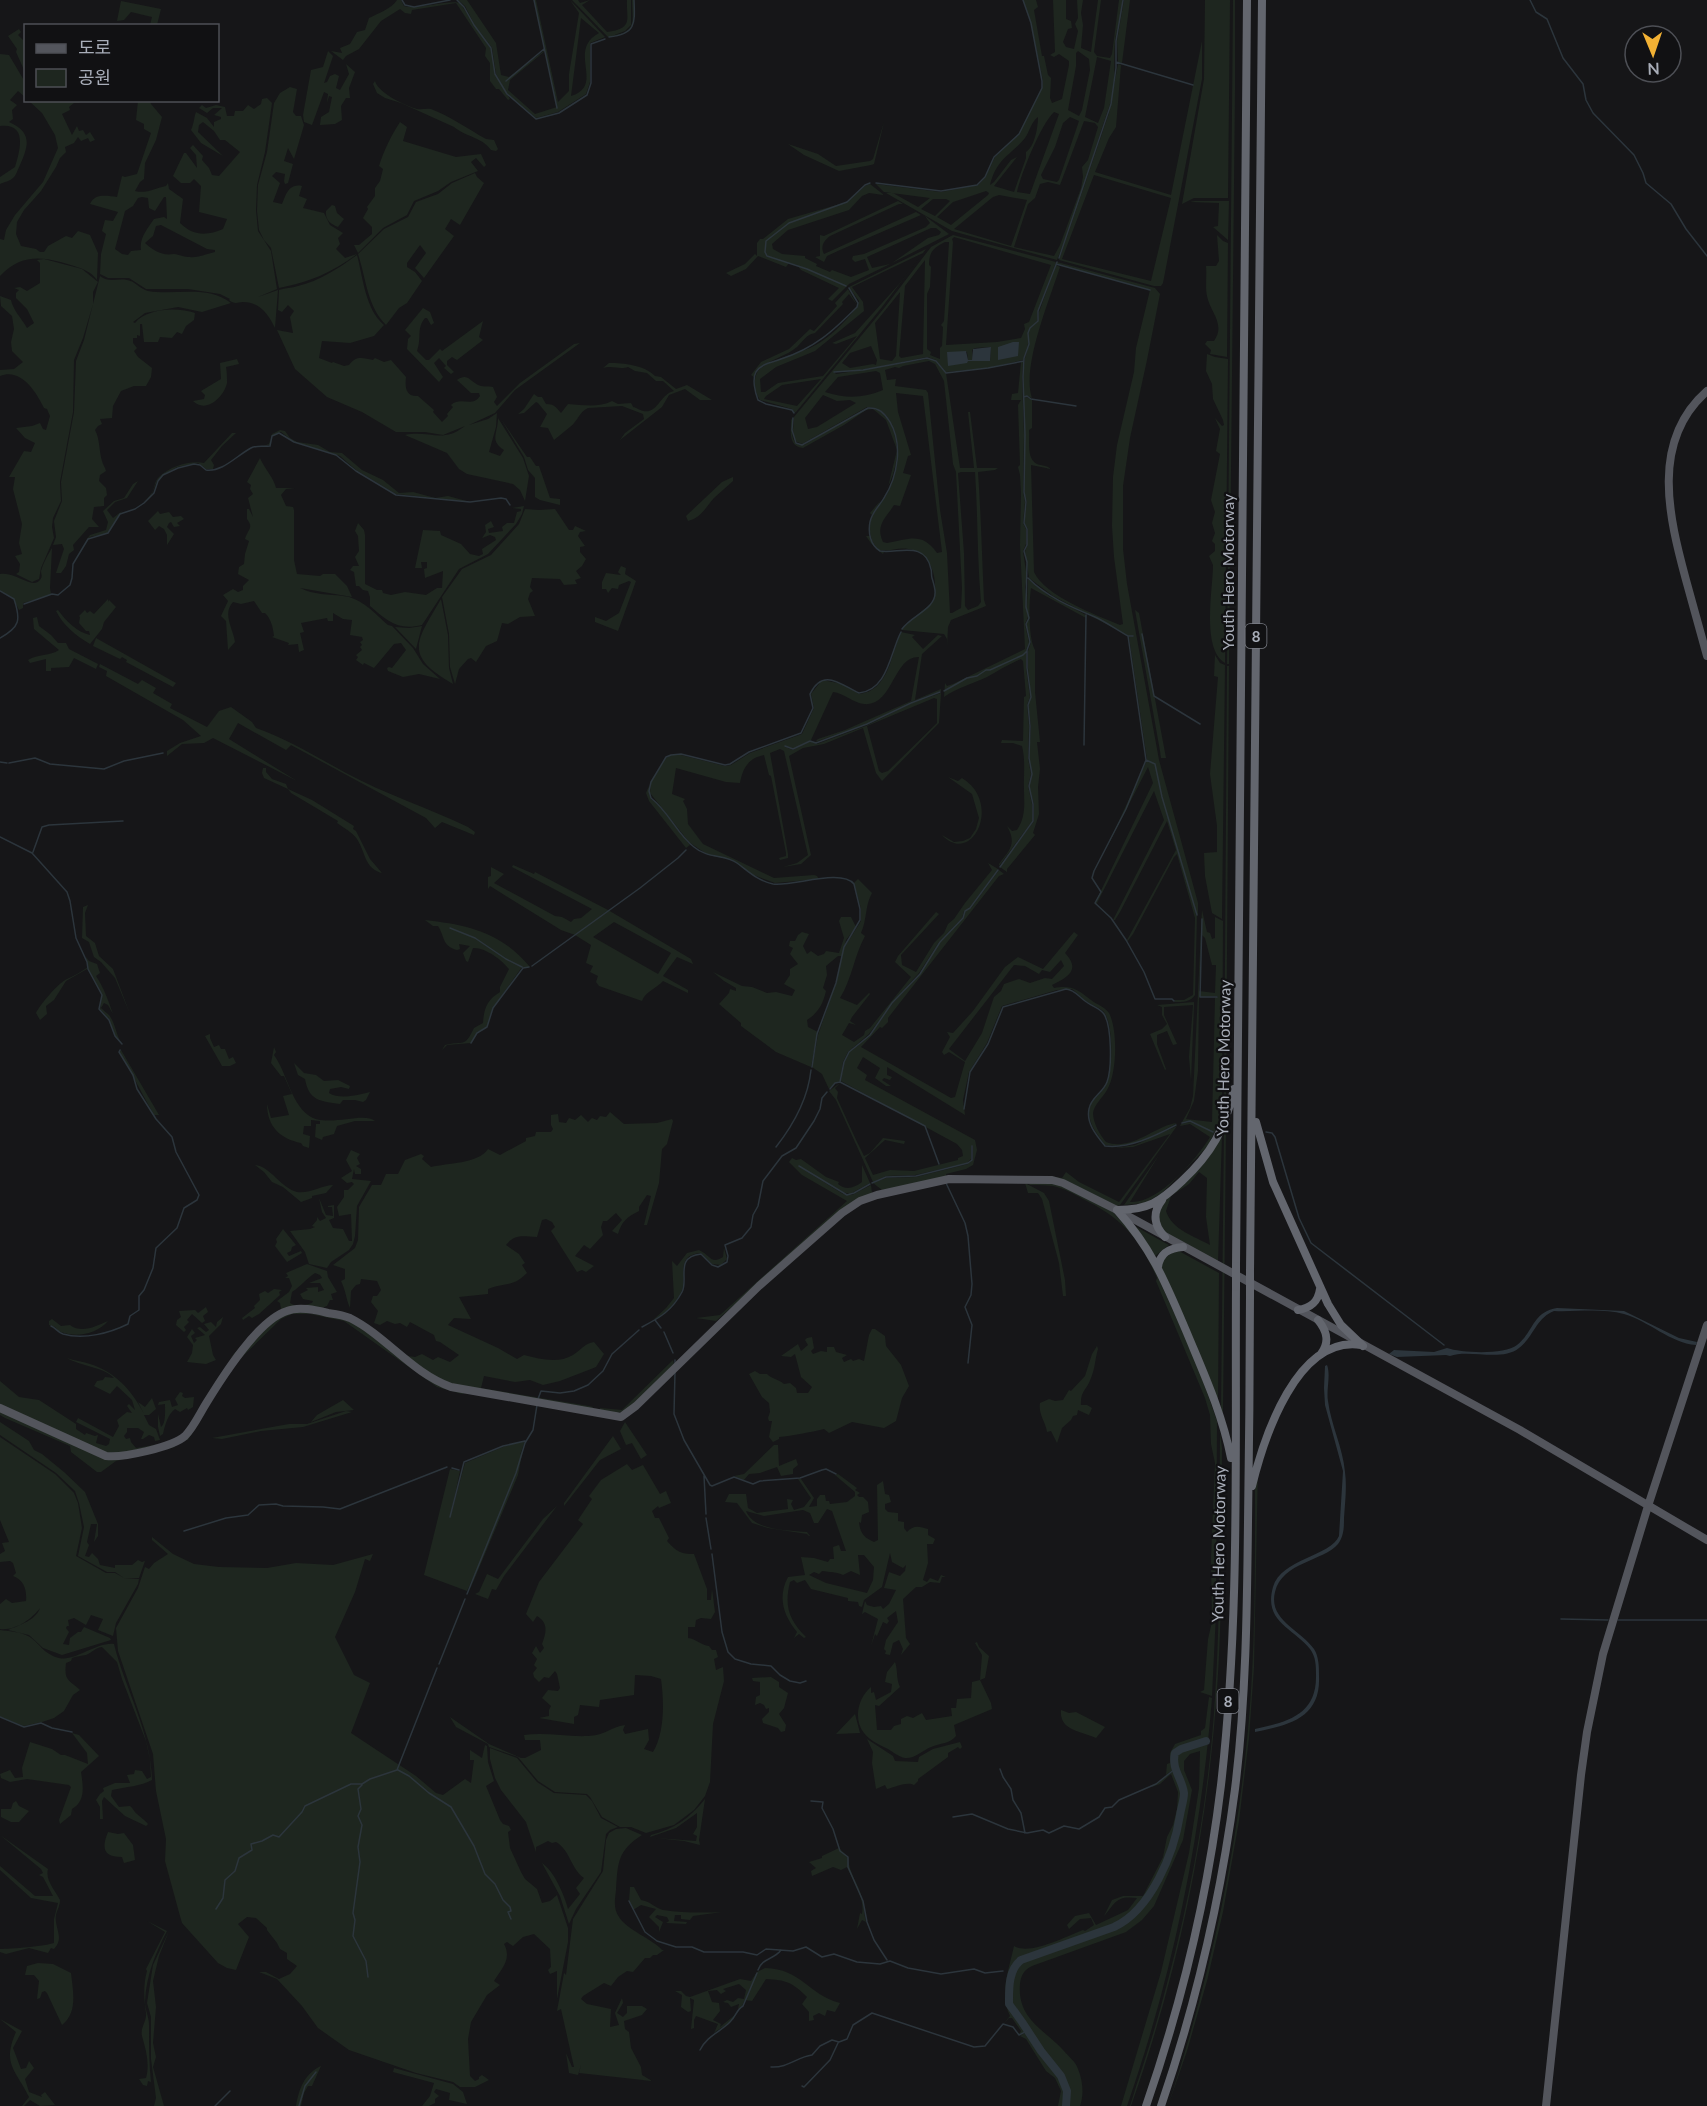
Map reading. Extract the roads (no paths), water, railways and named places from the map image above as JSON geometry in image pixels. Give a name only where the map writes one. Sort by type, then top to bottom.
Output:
[{"type":"highway","name":"Youth Hero Motorway","points":[[1146,2106],[1171,2026],[1206,1879],[1219,1796],[1231,1658],[1247,0]]},
{"type":"highway","name":"Youth Hero Motorway","points":[[1161,2106],[1182,2041],[1218,1893],[1231,1815],[1244,1682],[1248,1507],[1262,0]]},
{"type":"highway","points":[[1165,1237],[1156,1225],[1158,1205],[1195,1169],[1215,1144],[1228,1112],[1238,1073]]},
{"type":"highway","points":[[1252,1094],[1257,1129],[1269,1169],[1320,1289],[1341,1324],[1363,1346]]},
{"type":"highway","points":[[1117,1210],[1147,1207],[1163,1199]]},
{"type":"highway","points":[[1117,1210],[1145,1245],[1158,1268],[1219,1411],[1234,1480]]},
{"type":"highway","points":[[1158,1268],[1162,1255],[1168,1250],[1183,1247]]},
{"type":"highway","points":[[1298,1310],[1311,1306],[1319,1296],[1320,1289]]},
{"type":"highway","points":[[1248,1507],[1259,1457],[1274,1417],[1295,1382],[1323,1351],[1327,1339],[1326,1332],[1318,1320]]},
{"type":"highway","points":[[1318,1356],[1342,1344],[1363,1346]]},
{"type":"main road","points":[[1707,391],[1691,407],[1679,429],[1669,477],[1669,502],[1676,544],[1707,656]]},
{"type":"main road","points":[[0,1408],[106,1456],[123,1455],[170,1444],[187,1434],[230,1364],[254,1337],[280,1314],[296,1309],[351,1319],[434,1380],[452,1387],[621,1417],[636,1406],[759,1286],[842,1213],[865,1199],[955,1178],[1052,1180],[1063,1183],[1117,1210],[1520,1430],[1707,1540]]},
{"type":"main road","points":[[1546,2106],[1587,1732],[1598,1672],[1648,1506],[1707,1324]]},
{"type":"waterway","points":[[402,0],[405,5],[414,7],[450,0]]},
{"type":"waterway","points":[[457,0],[491,48],[495,74],[507,94],[536,119],[559,113],[587,95],[591,83],[591,44],[605,39]]},
{"type":"waterway","points":[[534,0],[557,108]]},
{"type":"waterway","points":[[609,37],[618,36],[632,26],[634,0]]},
{"type":"waterway","points":[[876,183],[941,191],[977,185],[985,177],[994,157],[1019,134],[1042,88],[1031,23],[1023,0]]},
{"type":"waterway","points":[[1059,258],[1111,104],[1116,68],[1116,41],[1123,0]]},
{"type":"waterway","points":[[1530,0],[1536,12],[1547,19],[1563,58],[1583,84],[1586,100],[1593,113],[1634,155],[1646,183],[1671,204],[1686,229],[1707,256]]},
{"type":"waterway","points":[[506,81],[544,49]]},
{"type":"waterway","points":[[1116,62],[1193,85]]},
{"type":"waterway","points":[[846,286],[807,269],[767,256],[766,241],[789,223],[847,202],[870,183]]},
{"type":"waterway","points":[[1000,867],[1033,821],[1033,804],[1029,786],[1032,774],[1029,758],[1028,705],[1031,697],[1027,668],[1027,650],[1030,642],[1026,624],[1029,618],[1026,607],[1027,562],[1024,551],[1027,545],[1027,529],[1024,523],[1026,502],[1023,377],[1024,358],[1029,344],[1028,333],[1038,321],[1038,311],[1057,262]]},
{"type":"waterway","points":[[1056,264],[1150,290]]},
{"type":"waterway","points":[[794,413],[792,410],[758,400],[754,382],[756,372],[764,365],[804,350],[840,324],[857,307],[858,303],[849,288]]},
{"type":"waterway","points":[[834,372],[863,370],[927,358],[936,361],[946,373],[1024,361]]},
{"type":"waterway","points":[[1024,397],[1076,406]]},
{"type":"waterway","points":[[793,418],[792,430],[796,443],[802,445],[868,408],[881,411],[890,422],[897,440],[897,460],[889,489],[871,518],[870,538],[880,551],[910,550],[923,554],[931,569],[935,592],[930,605],[902,629]]},
{"type":"waterway","points":[[24,604],[52,594],[58,595],[70,585],[73,564],[88,539],[108,533],[120,514],[144,503],[154,493],[163,475],[194,464],[206,470],[218,469],[251,448],[270,446],[272,436],[279,433],[294,442],[336,455],[356,471],[396,495],[470,502],[501,498],[506,499],[510,505]]},
{"type":"waterway","points":[[1028,578],[1043,591],[1060,601],[1099,619],[1128,636],[1133,636]]},
{"type":"waterway","points":[[0,591],[14,599],[18,612],[15,626],[0,638]]},
{"type":"waterway","points":[[1084,745],[1086,615]]},
{"type":"waterway","points":[[812,1067],[817,1034],[836,983],[844,947],[860,920],[860,909],[854,884],[839,878],[781,884],[763,881],[732,860],[699,851],[651,798],[649,791],[651,782],[666,757],[671,755],[681,754],[725,765],[749,752],[801,733],[813,708],[810,694],[815,686],[821,681],[833,680],[859,693],[869,690],[876,685],[887,669],[901,632]]},
{"type":"waterway","points":[[1142,634],[1154,696],[1200,724]]},
{"type":"waterway","points":[[1128,636],[1146,760],[1155,764],[1162,797],[1197,915]]},
{"type":"waterway","points":[[944,691],[967,678],[977,676],[1023,655],[1027,651]]},
{"type":"waterway","points":[[785,746],[793,749],[810,741],[816,743],[867,724],[940,692]]},
{"type":"waterway","points":[[9,763],[35,758],[50,764],[104,769],[124,761],[163,753]]},
{"type":"waterway","points":[[1146,760],[1126,809],[1092,878],[1101,892],[1095,903],[1111,918],[1126,940],[1144,972],[1155,999],[1174,1001]]},
{"type":"waterway","points":[[0,762],[7,763]]},
{"type":"waterway","points":[[33,852],[42,827],[123,821]]},
{"type":"waterway","points":[[0,837],[32,853],[67,892],[76,938],[88,969],[102,995],[99,1009],[109,1020],[115,1036],[122,1044]]},
{"type":"waterway","points":[[532,966],[640,888],[686,850]]},
{"type":"waterway","points":[[830,1089],[835,1083],[840,1082],[844,1062],[849,1052],[870,1035],[892,1003],[920,974],[940,942],[963,918],[965,911],[970,908],[998,870]]},
{"type":"waterway","points":[[1202,919],[1200,997],[1217,997]]},
{"type":"waterway","points":[[450,928],[475,938],[522,967]]},
{"type":"waterway","points":[[471,1043],[477,1033],[487,1027],[493,1008],[523,968],[529,967]]},
{"type":"waterway","points":[[964,1109],[970,1072],[988,1044],[1003,1007],[1066,989],[1102,1012],[1109,1028],[1109,1076],[1105,1086],[1090,1105],[1088,1114],[1092,1129],[1105,1146],[1132,1144],[1176,1125]]},
{"type":"waterway","points":[[51,1326],[63,1334],[88,1336],[105,1333],[128,1324],[130,1316],[139,1310],[139,1296],[153,1268],[156,1248],[177,1228],[184,1208],[197,1200],[199,1195],[176,1152],[172,1137],[156,1119],[137,1089],[133,1075],[119,1052],[120,1050]]},
{"type":"waterway","points":[[776,1147],[799,1111],[807,1091],[811,1070]]},
{"type":"waterway","points":[[840,1082],[925,1126],[939,1164]]},
{"type":"waterway","points":[[642,1327],[665,1313],[678,1299],[684,1287],[684,1269],[688,1259],[701,1254],[712,1265],[718,1267],[727,1262],[725,1245],[742,1238],[751,1227],[763,1181],[782,1156],[796,1148],[814,1121],[822,1098],[827,1092]]},
{"type":"waterway","points":[[1182,1123],[1190,1121],[1213,1132]]},
{"type":"waterway","points":[[1266,1132],[1272,1133],[1275,1137],[1299,1218],[1311,1243],[1444,1345]]},
{"type":"waterway","points":[[872,1183],[886,1177],[916,1176],[968,1163],[972,1160],[972,1146]]},
{"type":"waterway","points":[[799,1166],[847,1195],[870,1184]]},
{"type":"waterway","points":[[946,1183],[965,1223],[968,1236],[972,1284],[971,1295],[965,1307],[972,1325],[968,1363]]},
{"type":"waterway","points":[[655,1320],[661,1328]]},
{"type":"waterway","points":[[538,1399],[541,1391],[560,1393],[574,1391],[588,1385],[603,1371],[612,1354],[639,1330]]},
{"type":"waterway","points":[[664,1332],[673,1353]]},
{"type":"waterway","points":[[675,1372],[674,1414],[684,1440],[710,1485],[734,1477],[753,1484],[760,1481],[800,1478],[826,1469],[836,1474]]},
{"type":"waterway","points":[[467,1594],[516,1473],[525,1443],[533,1430],[537,1405]]},
{"type":"waterway","points":[[450,1517],[464,1462],[503,1446],[525,1441]]},
{"type":"waterway","points":[[184,1531],[226,1518],[248,1515],[259,1505],[276,1504],[340,1509],[447,1467]]},
{"type":"waterway","points":[[452,1468],[459,1470]]},
{"type":"waterway","points":[[704,1476],[706,1514]]},
{"type":"waterway","points":[[706,1518],[711,1549]]},
{"type":"waterway","points":[[712,1554],[722,1632],[728,1652],[735,1659],[751,1664],[771,1666],[790,1681],[800,1683],[806,1681]]},
{"type":"waterway","points":[[439,1664],[465,1599]]},
{"type":"waterway","points":[[1561,1619],[1608,1620]]},
{"type":"waterway","points":[[1618,1620],[1707,1620]]},
{"type":"waterway","points":[[216,1909],[223,1898],[225,1880],[235,1871],[239,1858],[252,1850],[251,1844],[273,1835],[279,1837],[305,1806],[351,1784],[362,1784],[397,1770],[437,1668]]},
{"type":"waterway","points":[[0,1717],[24,1727],[41,1723],[72,1732]]},
{"type":"waterway","points":[[1066,2106],[1067,2091],[1061,2076],[1009,2004],[1011,1975],[1021,1960],[1114,1927],[1139,1908],[1159,1879],[1177,1830],[1184,1793],[1174,1764],[1175,1753],[1206,1741]]},
{"type":"waterway","points":[[1000,1769],[1021,1813],[1025,1833]]},
{"type":"waterway","points":[[953,1817],[972,1814],[1008,1829],[1027,1833],[1043,1830],[1049,1833],[1064,1826],[1079,1829],[1099,1817],[1105,1808],[1112,1807],[1119,1800],[1156,1784],[1175,1769]]},
{"type":"waterway","points":[[398,1770],[451,1807],[474,1846],[485,1874],[495,1884],[503,1900],[510,1907],[511,1911],[508,1912],[511,1919]]},
{"type":"waterway","points":[[362,1785],[358,1789],[361,1809],[358,1816],[362,1825],[358,1847],[360,1862],[353,1913],[355,1920],[353,1936],[366,1961],[368,1977]]},
{"type":"waterway","points":[[811,1801],[823,1802],[822,1808],[833,1829],[840,1851],[848,1857],[848,1867],[863,1901],[867,1922],[874,1940],[887,1960]]},
{"type":"waterway","points":[[629,1901],[645,1932],[657,1941],[676,1947],[692,1947],[704,1952],[743,1952],[757,1955],[766,1949],[793,1951],[806,1947],[822,1957],[834,1954],[857,1962],[880,1964],[890,1961],[908,1968],[941,1974],[974,1969],[985,1973],[1003,1971]]},
{"type":"waterway","points":[[758,1970],[762,1963],[781,1950]]},
{"type":"waterway","points":[[700,2050],[710,2038],[732,2020],[743,2006],[757,1973]]},
{"type":"waterway","points":[[771,2067],[782,2066],[812,2055],[820,2046],[832,2040],[839,2042],[847,2039],[853,2025],[872,2013],[974,2047],[985,2046],[1003,2024],[1013,2027],[1019,2035],[1027,2031]]},
{"type":"waterway","points":[[802,2086],[804,2087],[830,2060],[838,2043]]},
{"type":"waterway","points":[[299,2106],[305,2086],[316,2072]]},
{"type":"waterway","points":[[215,2106],[230,2091]]}]
